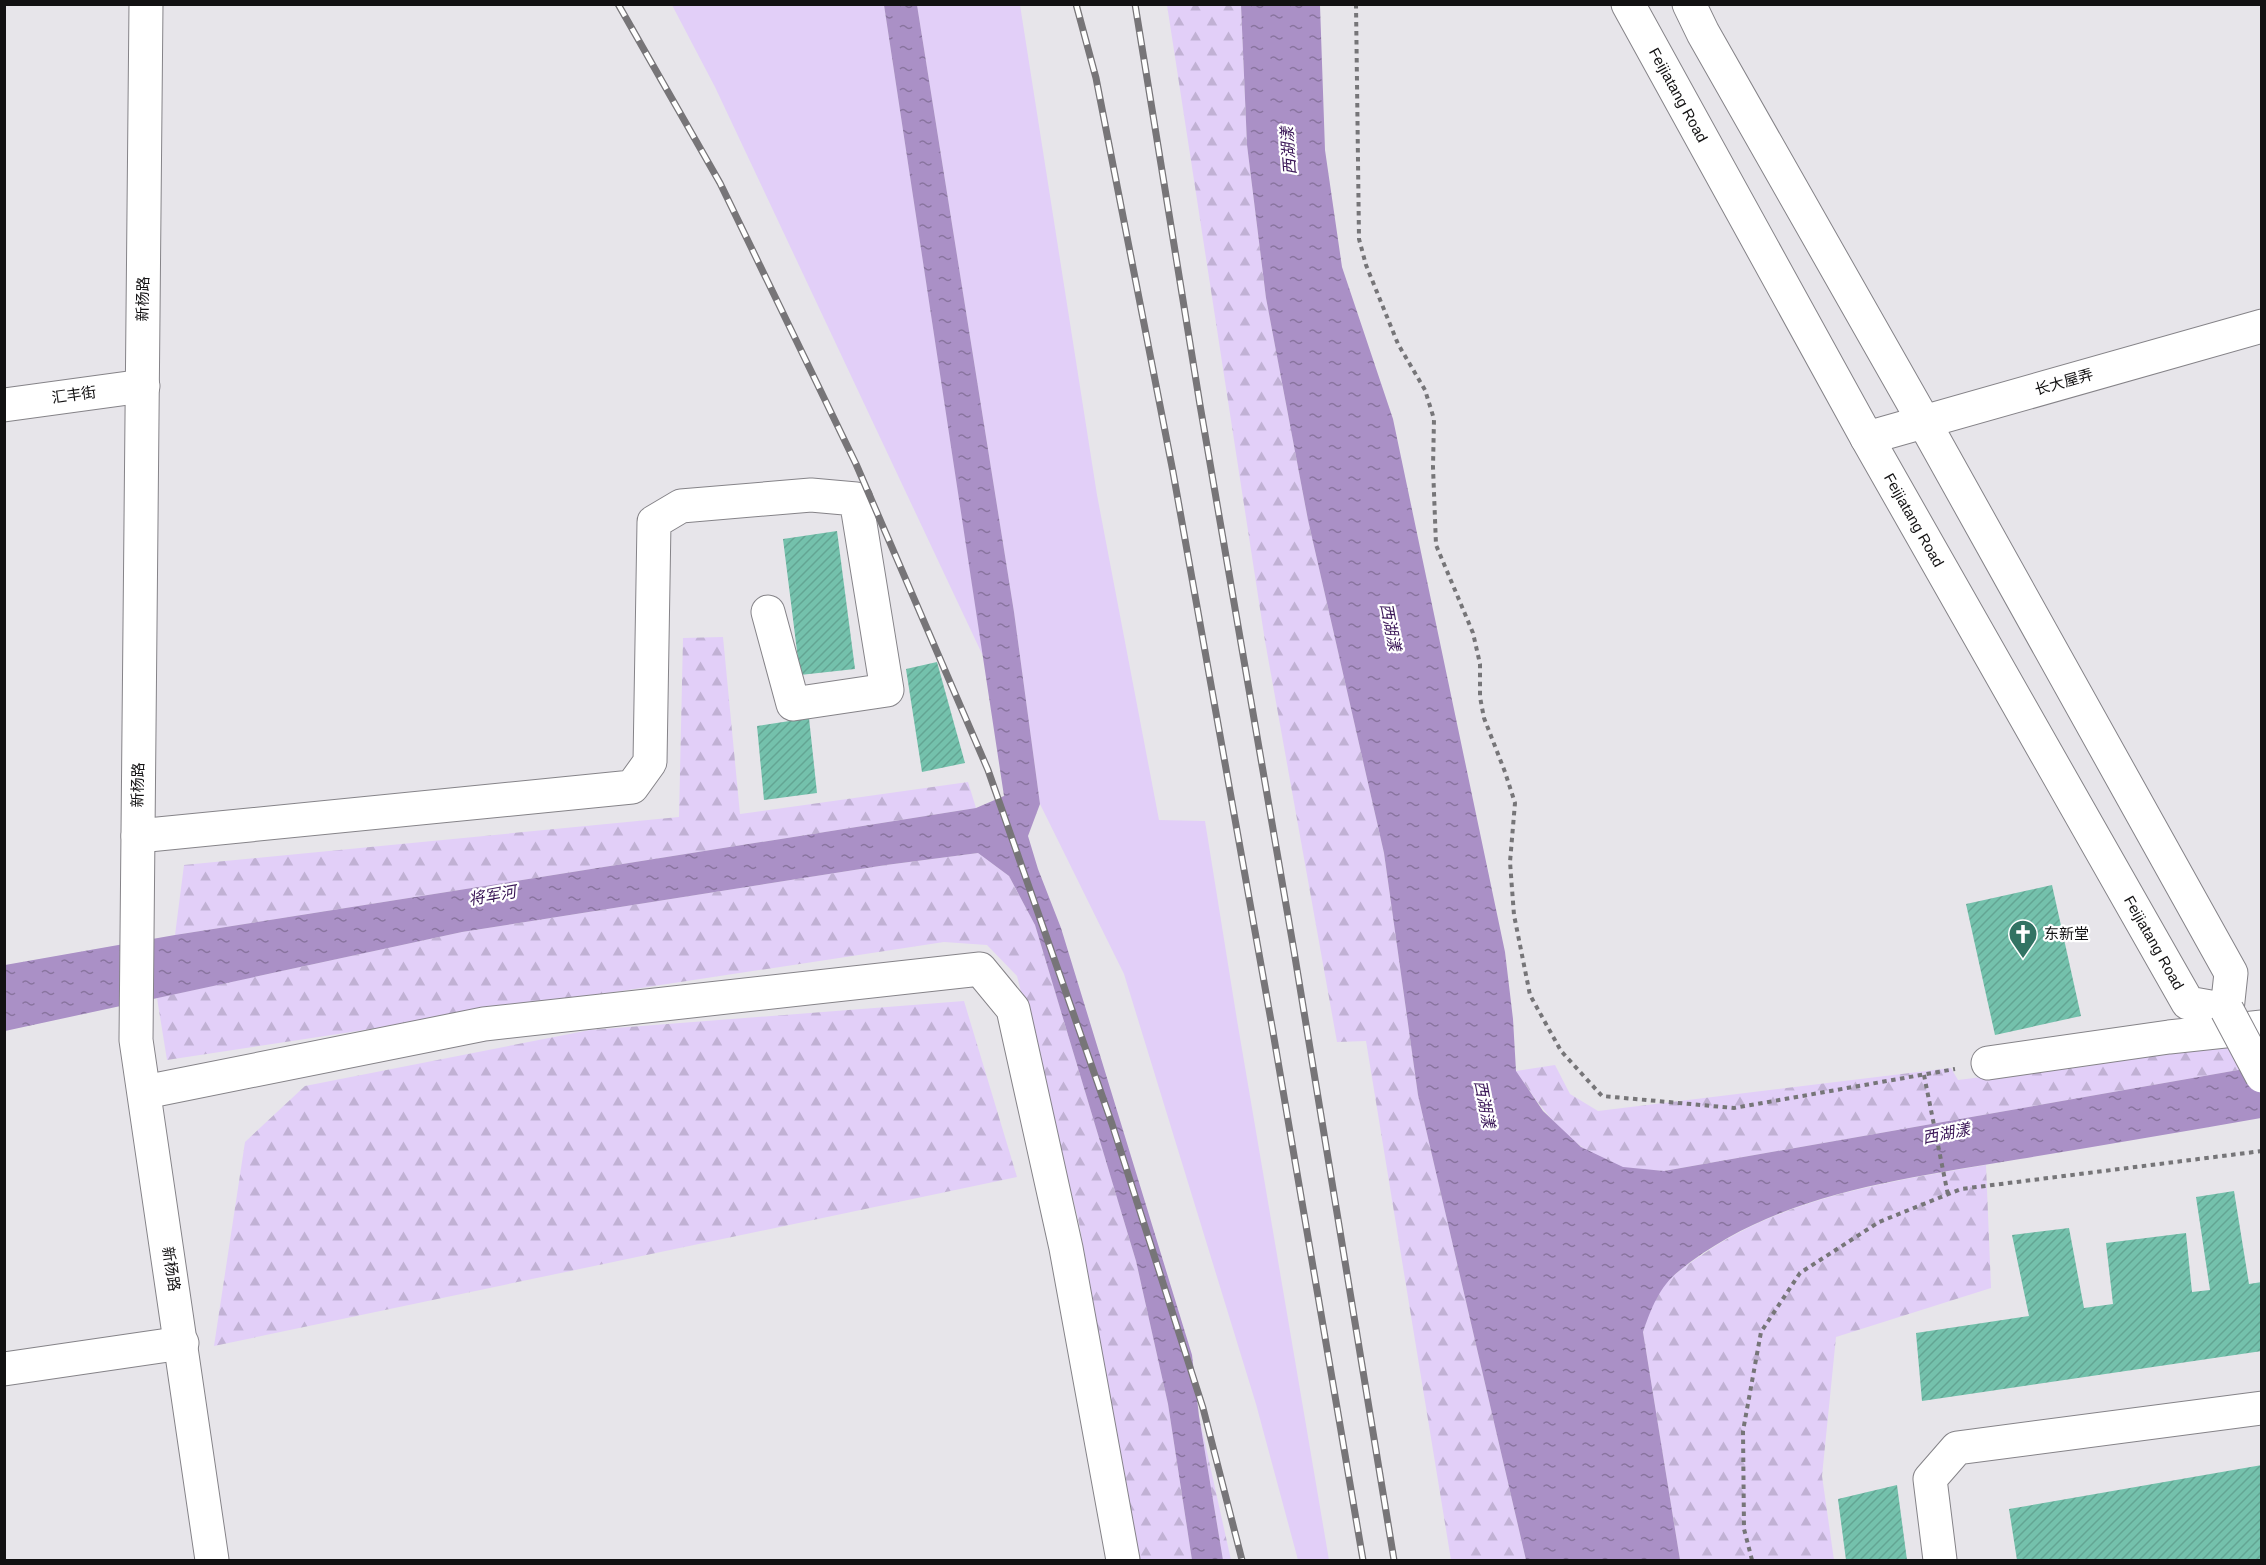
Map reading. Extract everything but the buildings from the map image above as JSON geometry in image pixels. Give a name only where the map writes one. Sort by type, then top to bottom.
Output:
[{"type":"street","name":"新杨路","points":[[146,4],[136,1040],[213,1560]]},
{"type":"street","name":"Feijiatang Road","points":[[1628,4],[1867,438],[2188,1003],[2227,1010]]},
{"type":"street","points":[[1689,4],[2231,973],[2227,1010],[2262,1076]]},
{"type":"street","name":"长大屋弄","points":[[1867,438],[2262,326]]},
{"type":"street","name":"汇丰街","points":[[4,405],[142,386]]},
{"type":"street","points":[[138,836],[632,788],[650,762],[654,522],[681,506],[811,495],[856,499],[887,690],[793,704],[768,612]]},
{"type":"street","points":[[145,1092],[484,1024],[980,969],[1013,1010],[1066,1248],[1123,1560]]},
{"type":"street","points":[[1988,1063],[2169,1037],[2262,1027]]},
{"type":"street","points":[[4,1370],[182,1343]]},
{"type":"street","points":[[1940,1560],[1930,1479],[1957,1448],[2262,1408]]},
{"type":"path","points":[[1356,4],[1359,239],[1366,265],[1398,344],[1425,390],[1434,419],[1436,545],[1473,633],[1480,664],[1480,697],[1484,718],[1515,803],[1510,862],[1514,915],[1530,996],[1562,1051],[1602,1096],[1734,1108],[1988,1063]]},
{"type":"path","points":[[1924,1075],[1948,1195]]},
{"type":"path","points":[[1752,1560],[1744,1529],[1743,1431],[1761,1332],[1800,1273],[1879,1222],[1961,1190],[2262,1151]]},
{"type":"green space","points":[[672,5],[884,5],[983,656],[715,87]]},
{"type":"green space","points":[[917,5],[1020,5],[1097,495],[1159,820],[1205,821],[1329,1560],[1298,1560],[1256,1404],[1124,974],[1040,804],[1014,612]]},
{"type":"green space","points":[[1167,5],[1241,5],[1247,145],[1266,298],[1308,520],[1384,853],[1418,1095],[1526,1560],[1451,1560],[1366,1041],[1337,1042],[1265,641]]},
{"type":"green space","points":[[723,637],[740,814],[968,782],[976,808],[175,935],[184,865],[679,817],[683,638]]},
{"type":"green space","points":[[978,853],[1009,876],[1035,925],[1136,1261],[1168,1404],[1192,1560],[1137,1560],[1079,1223],[1017,976],[987,945],[944,942],[167,1060],[157,998],[462,932],[886,865]]},
{"type":"green space","points":[[964,1001],[1017,1177],[214,1346],[245,1142],[305,1086],[590,1030]]},
{"type":"green space","points":[[2262,1042],[2261,1066],[1664,1171],[1621,1167],[1587,1151],[1548,1115],[1516,1071],[1555,1065],[1570,1094],[1598,1111],[1951,1068],[1958,1080]]},
{"type":"green space","points":[[1986,1165],[1991,1288],[1836,1337],[1822,1476],[1834,1560],[1680,1560],[1643,1332],[1651,1306],[1659,1291],[1676,1274],[1702,1255],[1734,1235],[1768,1219],[1838,1195],[1912,1178]]},
{"type":"green space","points":[[1199,1416],[1231,1560],[1223,1560]]},
{"type":"water","name":"将军河","points":[[884,5],[917,5],[1014,612],[1040,804],[1028,836],[1061,928],[1192,1355],[1199,1416],[1223,1560],[1192,1560],[1168,1404],[1136,1261],[1035,925],[1009,876],[978,853],[886,865],[462,932],[5,1031],[5,965],[175,935],[976,808],[1004,796]]},
{"type":"water","name":"西湖漾","points":[[1241,5],[1320,5],[1325,150],[1342,267],[1393,419],[1505,952],[1516,1071],[1543,1111],[1581,1147],[1623,1167],[1664,1171],[2261,1066],[2261,1118],[1931,1174],[1842,1193],[1756,1223],[1716,1245],[1679,1271],[1661,1291],[1643,1332],[1680,1560],[1526,1560],[1418,1095],[1384,853],[1308,520],[1266,298],[1247,145]]},
{"type":"railway","points":[[618,4],[720,183],[856,464],[988,770],[1112,1124],[1203,1408],[1242,1560]]},
{"type":"railway","points":[[1076,4],[1096,78],[1173,472],[1273,1032],[1363,1560]]},
{"type":"railway","points":[[1135,4],[1394,1560]]},
{"type":"place","name":"东新堂","points":[[2023,960]]}]
